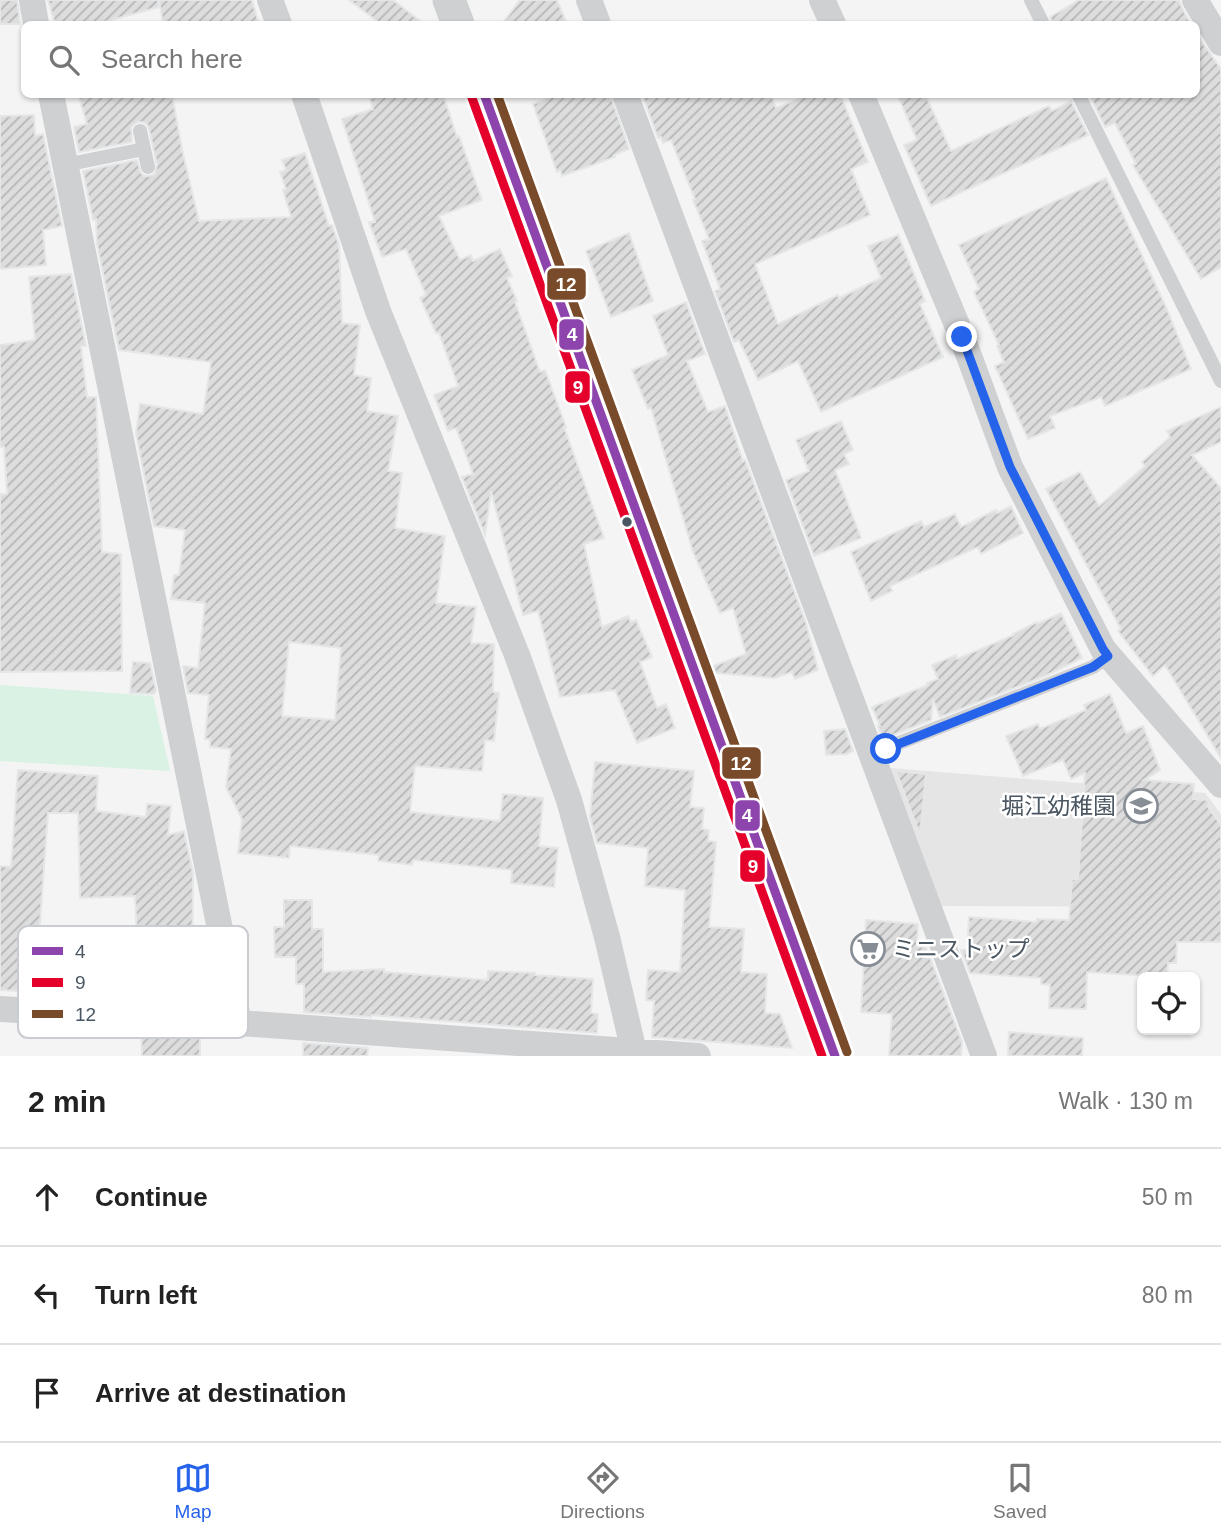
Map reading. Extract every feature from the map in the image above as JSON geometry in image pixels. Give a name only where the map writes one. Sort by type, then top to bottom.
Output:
[{"type":"street","points":[[32,0],[36,21]]},
{"type":"street","points":[[270,0],[278,21]]},
{"type":"street","points":[[449,0],[457,21]]},
{"type":"street","points":[[589,0],[597,21]]},
{"type":"street","points":[[822,0],[831,21]]},
{"type":"street","points":[[1195,0],[1221,43]]},
{"type":"street","points":[[52,98],[219,926]]},
{"type":"street","points":[[305,98],[378,311],[517,655],[569,800],[607,937],[634,1053]]},
{"type":"street","points":[[485,98],[835,1056]]},
{"type":"street","points":[[626,98],[984,1056]]},
{"type":"street","points":[[864,98],[962,337],[1010,467],[1103,649],[1221,785]]},
{"type":"street","points":[[0,1009],[18,1010]]},
{"type":"street","points":[[248,1024],[698,1056]]},
{"type":"lane","points":[[1031,0],[1042,21]]},
{"type":"lane","points":[[1080,98],[1221,381]]},
{"type":"lane","points":[[141,131],[148,167]]},
{"type":"lane","points":[[65,165],[144,149]]},
{"type":"lane","points":[[871,754],[1093,667],[1108,656]]},
{"type":"shaded area","points":[[890,768],[1205,793],[1221,814],[1221,907],[940,906]]},
{"type":"green space","points":[[0,685],[153,696],[170,771],[0,761]]},
{"type":"building","points":[[0,0],[17,0],[20,24],[0,24]]},
{"type":"building","points":[[48,0],[158,0],[159,7],[108,21],[54,21]]},
{"type":"building","points":[[159,0],[252,0],[258,21],[162,21]]},
{"type":"building","points":[[349,0],[393,0],[420,21],[377,21]]},
{"type":"building","points":[[520,0],[557,0],[566,21],[504,21]]},
{"type":"building","points":[[1079,0],[1179,0],[1189,21],[1052,21],[1050,17]]},
{"type":"building","points":[[1200,39],[1221,69],[1221,267],[1201,279],[1133,165],[1136,164],[1115,123],[1105,127],[1091,98],[1200,98]]},
{"type":"building","points":[[79,98],[173,98],[199,221],[291,217],[280,172],[286,170],[282,160],[305,153],[329,226],[332,225],[339,245],[342,323],[360,325],[354,375],[371,378],[367,411],[398,416],[388,471],[402,473],[395,528],[445,536],[436,603],[476,607],[471,643],[494,644],[493,692],[499,693],[494,741],[485,740],[482,771],[415,766],[410,812],[500,821],[503,794],[543,798],[539,846],[558,848],[554,887],[511,883],[512,870],[413,860],[412,865],[378,861],[379,855],[290,846],[289,858],[238,853],[242,819],[226,787],[231,749],[210,747],[210,739],[205,739],[209,695],[188,693],[183,666],[198,668],[205,603],[171,599],[174,575],[179,575],[185,530],[154,526],[136,433],[140,404],[203,414],[211,362],[119,350],[97,244],[96,219],[93,220],[83,171],[137,160],[141,173],[149,176],[155,174],[157,165],[147,124],[137,122],[131,127],[132,142],[79,152],[74,127],[87,124]],"holes":[[[289,642],[341,648],[335,720],[282,716]]]},
{"type":"building","points":[[444,98],[482,200],[439,216],[460,260],[471,255],[473,261],[500,249],[512,276],[507,278],[540,372],[545,370],[604,538],[584,544],[602,627],[628,616],[631,622],[636,620],[652,657],[640,662],[657,708],[666,704],[675,728],[637,743],[615,690],[560,697],[538,611],[523,615],[491,491],[485,535],[462,477],[473,474],[456,428],[448,431],[434,395],[458,386],[439,333],[436,333],[420,298],[426,295],[406,249],[382,257],[369,222],[375,222],[342,119],[373,109],[370,99]]},
{"type":"building","points":[[549,98],[611,98],[629,149],[614,155],[615,157],[562,176],[560,170],[557,172],[533,104]]},
{"type":"building","points":[[643,98],[772,98],[776,108],[800,98],[842,98],[868,162],[851,169],[870,215],[755,264],[778,324],[881,278],[868,246],[898,235],[925,301],[920,304],[943,357],[821,412],[798,361],[758,380],[739,340],[734,342],[715,291],[720,289],[702,241],[709,239],[671,140],[663,143],[661,137],[658,138]]},
{"type":"building","points":[[899,98],[927,98],[951,151],[1049,106],[1052,111],[1071,101],[1088,135],[931,206],[904,145],[917,140]]},
{"type":"building","points":[[34,115],[35,136],[43,134],[62,226],[43,230],[46,265],[0,269],[0,116]]},
{"type":"building","points":[[1106,178],[1166,307],[1191,369],[1105,406],[1101,397],[1050,416],[1055,428],[1028,439],[995,366],[1004,362],[997,346],[999,345],[974,292],[979,289],[959,245]]},
{"type":"building","points":[[629,233],[653,301],[611,317],[586,251]]},
{"type":"building","points":[[71,274],[86,346],[81,346],[87,397],[96,397],[102,552],[121,554],[122,671],[0,672],[0,494],[7,494],[4,447],[0,447],[0,345],[35,340],[29,277]]},
{"type":"building","points":[[686,302],[705,354],[687,361],[708,412],[725,406],[743,461],[745,460],[806,623],[818,670],[795,679],[792,672],[775,678],[716,673],[713,666],[746,654],[733,608],[720,613],[693,552],[651,408],[648,409],[632,370],[668,355],[653,316]]},
{"type":"building","points":[[1221,407],[1221,442],[1192,455],[1221,488],[1221,758],[1165,665],[1153,676],[1118,631],[1121,629],[1046,489],[1080,472],[1099,506],[1145,466],[1142,462],[1170,437],[1167,431]]},
{"type":"building","points":[[841,421],[853,450],[844,454],[849,464],[835,470],[861,538],[814,556],[786,480],[809,471],[796,440]]},
{"type":"building","points":[[1011,506],[1023,533],[981,554],[978,547],[890,586],[892,591],[871,601],[851,552],[921,521],[924,527],[955,514],[961,527],[996,510],[997,513]]},
{"type":"building","points":[[1061,613],[1082,658],[1045,676],[940,717],[933,699],[931,720],[883,739],[872,707],[938,679],[932,665],[956,655],[957,659]]},
{"type":"building","points":[[133,662],[150,663],[156,690],[154,694],[130,693]]},
{"type":"building","points":[[1110,694],[1126,733],[1143,726],[1160,770],[1144,780],[1194,784],[1193,799],[1209,800],[1208,807],[1221,825],[1221,942],[1177,942],[1176,963],[1168,963],[1167,972],[1137,972],[1137,975],[1087,972],[1086,1009],[1049,1008],[1050,985],[1041,984],[1041,978],[970,973],[961,950],[967,950],[969,917],[1037,922],[1037,919],[1069,920],[1072,879],[1078,879],[1085,773],[1071,779],[1063,760],[1023,776],[1006,736],[1038,724],[1040,729],[1086,710],[1084,705]]},
{"type":"building","points":[[845,729],[853,751],[826,755],[824,731]]},
{"type":"building","points":[[595,762],[694,771],[690,807],[704,808],[702,829],[709,830],[708,841],[716,842],[709,927],[744,929],[741,972],[767,974],[765,1013],[780,1014],[792,1048],[652,1037],[654,1001],[646,1000],[648,970],[680,972],[685,890],[645,886],[648,848],[597,843],[590,817]]},
{"type":"building","points":[[18,770],[98,776],[96,811],[146,817],[147,804],[171,806],[168,835],[184,831],[193,873],[193,926],[136,926],[135,896],[80,898],[78,813],[48,813],[40,926],[18,926],[18,991],[0,990],[0,866],[11,867]]},
{"type":"building","points":[[896,771],[926,774],[920,835]]},
{"type":"building","points":[[284,900],[312,900],[312,929],[323,929],[323,972],[384,969],[384,972],[488,980],[488,971],[593,979],[591,1013],[598,1014],[597,1033],[304,1012],[304,984],[296,984],[296,957],[275,957],[274,927],[284,927]]},
{"type":"building","points":[[866,920],[918,924],[917,946],[926,947],[962,1042],[961,1056],[889,1056],[892,1014],[861,1012]]},
{"type":"building","points":[[1009,1032],[1083,1038],[1082,1056],[1008,1056]]},
{"type":"building","points":[[141,1038],[200,1038],[200,1056],[142,1056]]},
{"type":"building","points":[[303,1043],[368,1048],[367,1056],[303,1056]]},
{"type":"transit line","name":"9","points":[[472,98],[822,1056]]},
{"type":"transit line","name":"4","points":[[485,98],[835,1056]]},
{"type":"transit line","name":"12","points":[[498,98],[847,1052]]},
{"type":"place","name":"堀江幼稚園","points":[[1141,806]]},
{"type":"place","name":"ミニストップ","points":[[868,949]]},
{"type":"route","points":[[886,749],[1093,667],[1108,656],[1010,467],[962,337]]}]
